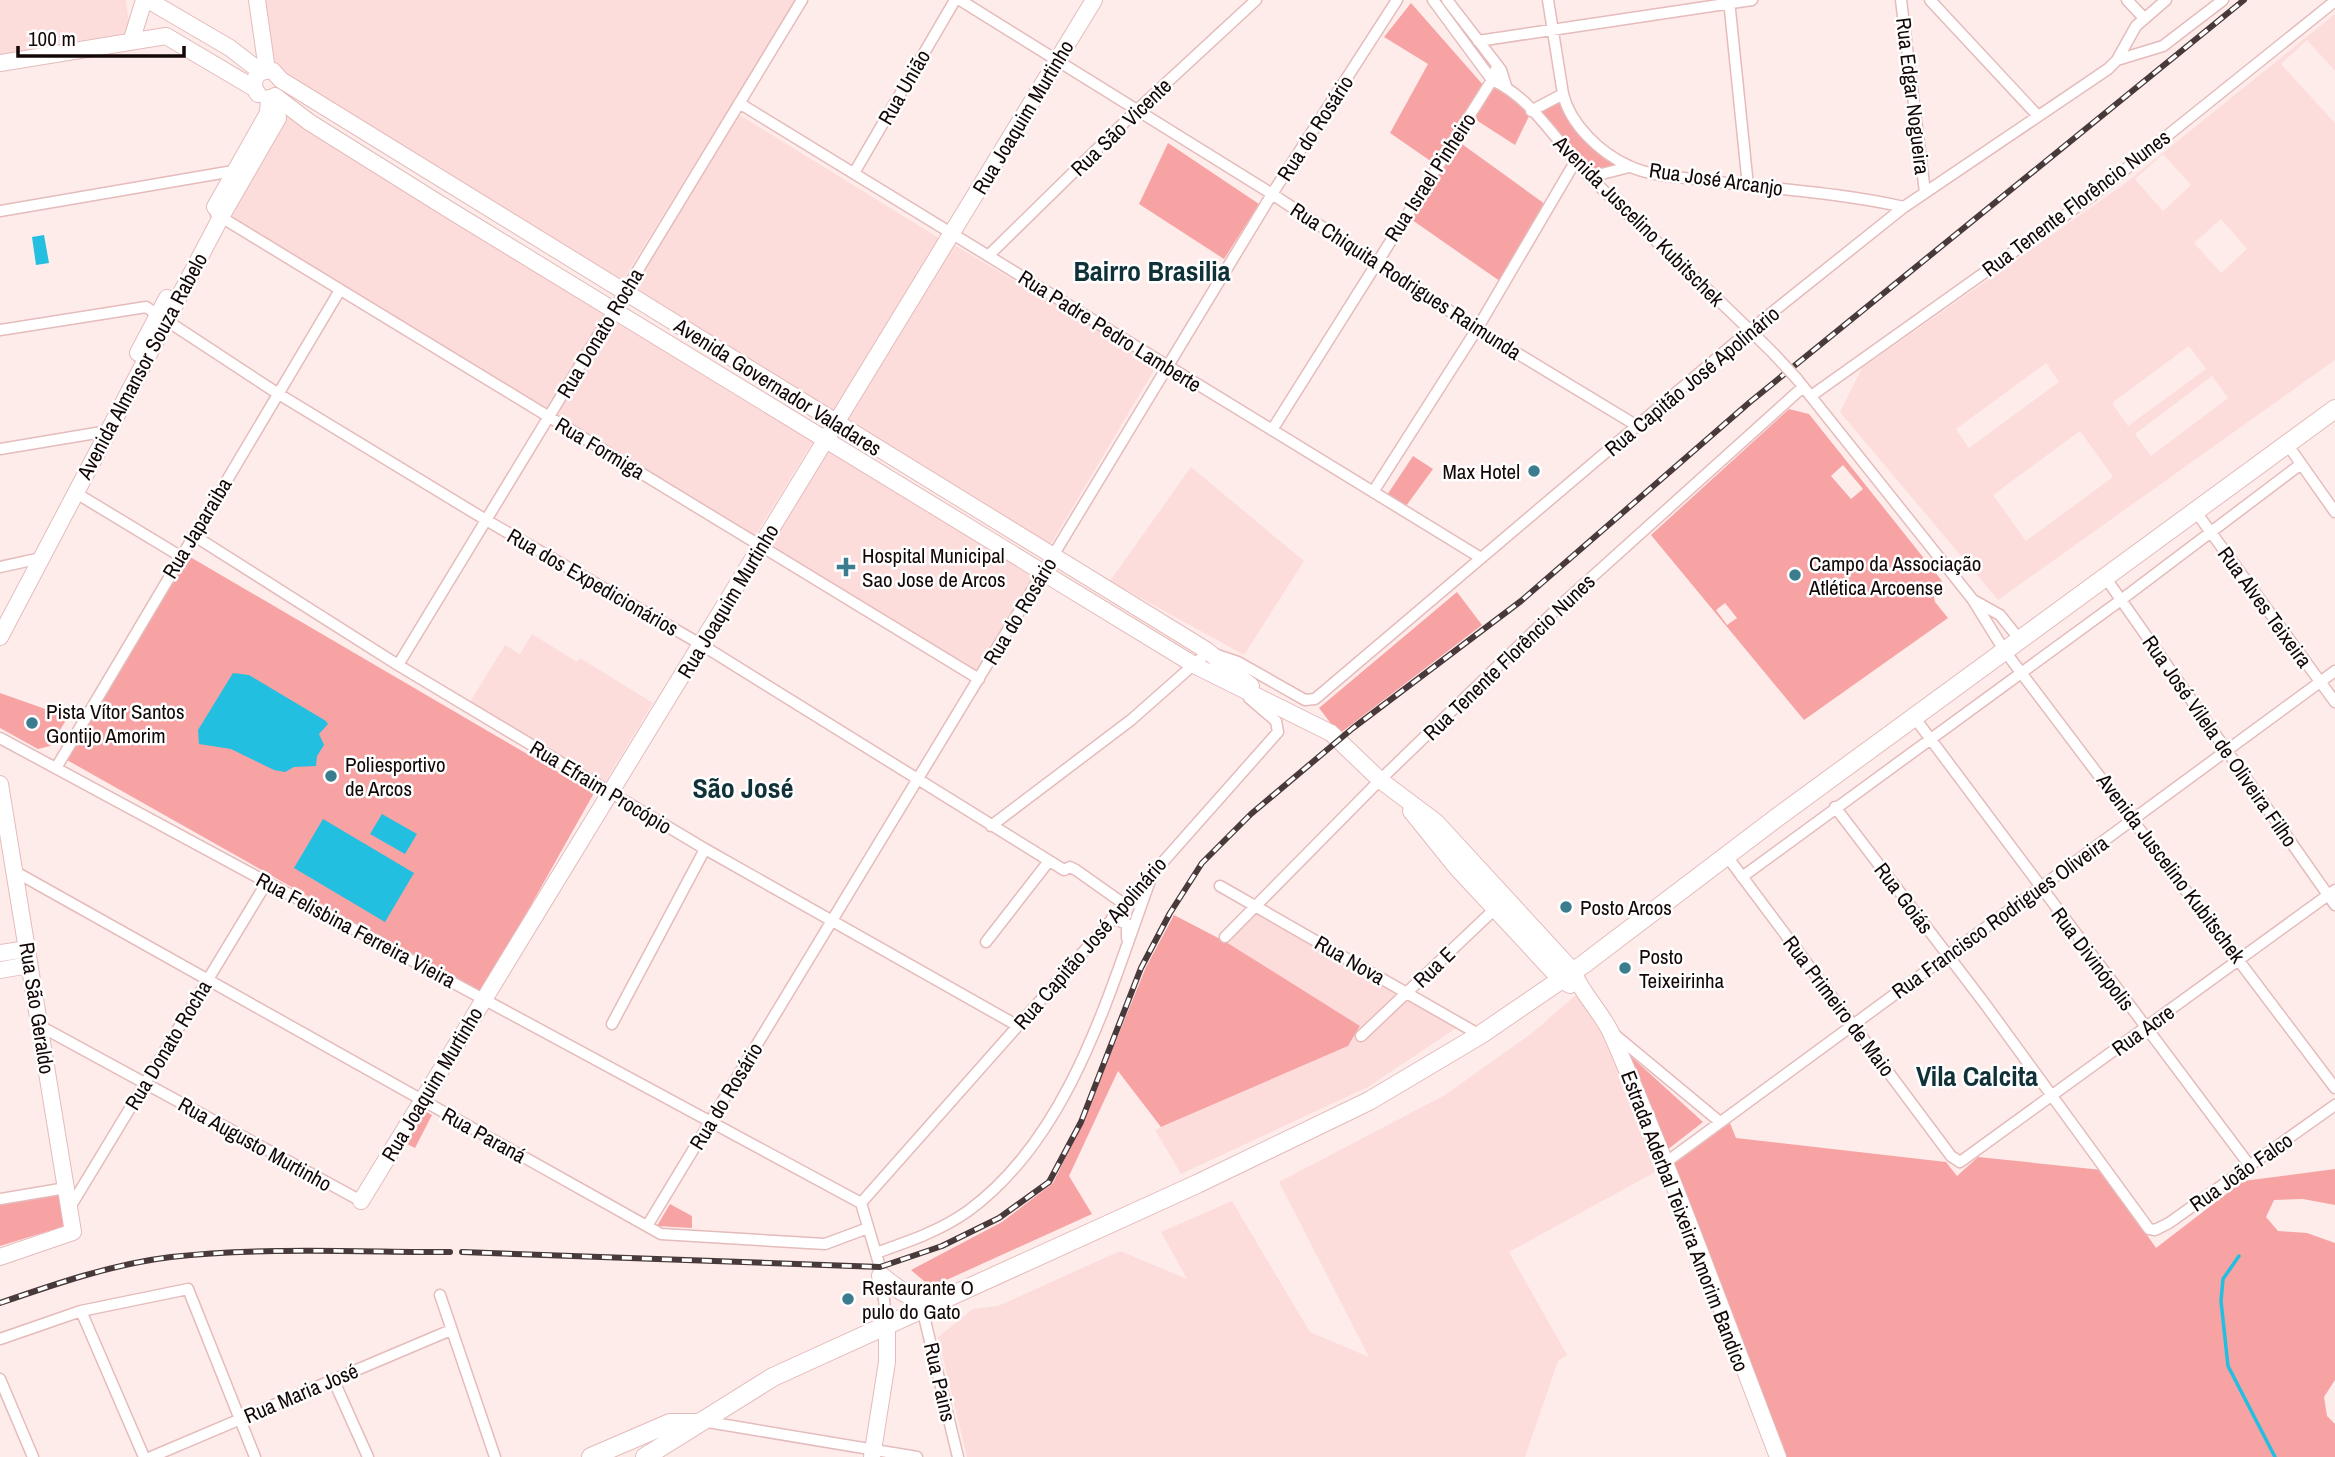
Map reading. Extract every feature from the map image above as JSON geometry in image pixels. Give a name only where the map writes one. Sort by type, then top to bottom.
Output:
[{"type":"main road","points":[[645,1457],[773,1377],[1197,1184],[1369,1101],[1480,1035],[1567,976],[1726,855],[2335,409]]},
{"type":"main road","points":[[881,1276],[902,1294],[929,1305]]},
{"type":"main road","points":[[591,1457],[670,1423],[698,1422]]},
{"type":"street","points":[[0,63],[132,39],[166,36],[254,88],[257,94],[273,97],[282,86],[278,74],[264,71],[230,48],[146,0],[132,39]]},
{"type":"street","points":[[257,0],[264,71]]},
{"type":"street","name":"Rua Donato Rocha","points":[[398,665],[802,0]]},
{"type":"street","name":"Rua Chiquita Rodrigues Raimunda","points":[[958,0],[1272,194],[1477,329],[1639,427]]},
{"type":"street","name":"Rua União","points":[[854,173],[958,0]]},
{"type":"street","name":"Rua Joaquim Murtinho","points":[[360,1201],[1094,0]]},
{"type":"street","name":"Rua São Vicente","points":[[988,256],[1137,110],[1256,0]]},
{"type":"street","name":"Rua do Rosário","points":[[648,1226],[1272,194],[1397,0]]},
{"type":"street","points":[[1433,0],[1492,80]]},
{"type":"street","name":"Avenida Juscelino Kubitschek","points":[[1447,0],[1502,70],[1506,86]]},
{"type":"street","name":"Rua José Arcanjo","points":[[1548,0],[1551,30],[1568,113],[1577,127],[1629,167],[1748,186],[1841,195],[1904,207]]},
{"type":"street","points":[[1478,41],[1752,0]]},
{"type":"street","name":"Rua Edgar Nogueira","points":[[1902,0],[1925,192]]},
{"type":"street","points":[[1930,0],[2038,116]]},
{"type":"street","points":[[2127,0],[2144,18]]},
{"type":"street","name":"Rua Capitão José Apolinário","points":[[1208,652],[1238,662],[1306,701],[1315,699],[1639,427],[1750,330],[1904,207],[2117,60],[2144,18],[2166,0]]},
{"type":"street","points":[[2117,60],[2163,46],[2223,0]]},
{"type":"street","name":"Rua Tenente Florêncio Nunes","points":[[1225,937],[1380,779],[1562,604],[1804,387],[2092,196],[2335,1]]},
{"type":"street","points":[[1729,2],[1748,186]]},
{"type":"street","name":"Rua Israel Pinheiro","points":[[1272,430],[1492,80],[1497,66]]},
{"type":"street","points":[[254,88],[256,76],[264,71]]},
{"type":"street","name":"Avenida Governador Valadares","points":[[281,80],[1208,652],[1270,701]]},
{"type":"street","name":"Avenida Juscelino Kubitschek","points":[[1492,80],[1506,86],[1590,177],[1750,330],[1804,387],[1973,600],[2004,650],[2335,1088]]},
{"type":"street","points":[[1531,111],[1563,94]]},
{"type":"street","name":"Avenida Governador Valadares","points":[[273,97],[448,209],[1192,663],[1331,733],[1396,793],[1436,822],[1501,903],[1567,976]]},
{"type":"street","name":"Avenida Almansor Souza Rabelo","points":[[0,637],[35,560],[216,215],[241,169],[278,118],[273,97]]},
{"type":"street","name":"Rua Padre Pedro Lamberte","points":[[739,103],[1481,558]]},
{"type":"street","points":[[1373,492],[1477,329],[1576,162]]},
{"type":"street","points":[[1590,177],[1629,167]]},
{"type":"street","points":[[0,211],[241,169]]},
{"type":"street","points":[[448,209],[458,191]]},
{"type":"street","name":"Rua Formiga","points":[[216,215],[979,679]]},
{"type":"street","name":"Rua Japaraiba","points":[[56,768],[340,290]]},
{"type":"street","name":"Rua dos Expedicionários","points":[[0,330],[135,306],[146,307],[277,393],[486,520],[702,645],[1064,870],[1070,867],[1076,870],[1124,904]]},
{"type":"street","points":[[0,449],[102,432]]},
{"type":"street","name":"Avenida Almansor Souza Rabelo","points":[[0,616],[76,493],[102,432]]},
{"type":"street","points":[[2287,444],[2335,512]]},
{"type":"street","points":[[1742,877],[1929,737],[2121,600],[2301,464]]},
{"type":"street","points":[[76,493],[180,556]]},
{"type":"street","name":"Rua Alves Teixeira","points":[[2196,512],[2335,702]]},
{"type":"street","name":"Rua Efraim Procópio","points":[[193,535],[398,665],[705,849],[1018,1026]]},
{"type":"street","points":[[0,567],[35,560]]},
{"type":"street","name":"Rua José Vilela de Oliveira Filho","points":[[2105,578],[2227,751],[2332,893],[2335,905]]},
{"type":"street","points":[[1973,600],[2000,615],[2020,640]]},
{"type":"street","points":[[991,826],[1131,720],[1192,663],[1208,652]]},
{"type":"street","name":"Rua Francisco Rodrigues Oliveira","points":[[1665,1163],[2335,671]]},
{"type":"street","name":"Rua Capitão José Apolinário","points":[[861,1203],[1278,732],[1276,721],[1236,686]]},
{"type":"street","name":"Rua Divinópolis","points":[[1914,717],[2250,1166]]},
{"type":"street","name":"Rua Felisbina Ferreira Vieira","points":[[0,738],[861,1203]]},
{"type":"street","name":"Rua São Geraldo","points":[[0,784],[73,1232],[0,1256]]},
{"type":"street","name":"Rua Goiás","points":[[1835,807],[2053,1096],[2146,1226]]},
{"type":"street","points":[[612,1024],[705,849]]},
{"type":"street","name":"Rua Primeiro de Maio","points":[[1726,855],[1951,1156]]},
{"type":"street","points":[[986,942],[1049,861]]},
{"type":"street","points":[[876,1253],[923,1237],[967,1211],[999,1182],[1029,1147],[1079,1069],[1105,1007],[1154,870]]},
{"type":"street","name":"Rua Paraná","points":[[14,871],[661,1234],[825,1244],[848,1238],[868,1228]]},
{"type":"street","name":"Rua Donato Rocha","points":[[69,1209],[267,882]]},
{"type":"street","name":"Rua Nova","points":[[1220,886],[1480,1035]]},
{"type":"street","name":"Rua Acre","points":[[1951,1156],[1963,1161],[2332,893]]},
{"type":"street","name":"Rua E","points":[[1361,1036],[1501,903]]},
{"type":"street","points":[[1112,918],[1127,924],[1127,944]]},
{"type":"street","points":[[0,953],[27,949]]},
{"type":"street","points":[[0,970],[29,965]]},
{"type":"street","name":"Estrada Aderbal Teixeira Amorim Bandico","points":[[1567,976],[1610,1031],[1665,1163],[1777,1457]]},
{"type":"street","name":"Rua Augusto Murtinho","points":[[40,1026],[360,1201]]},
{"type":"street","points":[[1610,1031],[1720,1122]]},
{"type":"street","name":"Rua João Falco","points":[[2146,1226],[2151,1230],[2159,1229],[2335,1105]]},
{"type":"street","points":[[0,1199],[66,1188]]},
{"type":"street","points":[[861,1203],[881,1276],[887,1324],[887,1362],[873,1453]]},
{"type":"street","points":[[0,1339],[81,1311],[188,1289],[255,1457]]},
{"type":"street","points":[[440,1295],[495,1457]]},
{"type":"street","name":"Rua Pains","points":[[929,1305],[958,1457]]},
{"type":"street","points":[[81,1311],[144,1457]]},
{"type":"street","name":"Rua Maria José","points":[[151,1457],[451,1330]]},
{"type":"street","points":[[333,1379],[368,1457]]},
{"type":"street","points":[[0,1380],[33,1457]]},
{"type":"street","points":[[698,1422],[873,1453],[916,1457]]},
{"type":"shaded area","points":[[0,0],[126,0],[130,33],[0,57]]},
{"type":"shaded area","points":[[261,0],[796,0],[621,283],[270,70]]},
{"type":"shaded area","points":[[1411,3],[1484,86],[1432,162],[1390,133],[1428,64],[1384,37]]},
{"type":"shaded area","points":[[2335,14],[2335,71],[2307,40],[2281,64],[2335,123],[2335,360],[1998,600],[1840,412],[1862,368],[2123,185]],"holes":[[[2163,154],[2191,185],[2163,211],[2135,179]],[[2221,219],[2247,249],[2221,273],[2194,243]],[[2189,346],[2206,369],[2128,426],[2112,403]],[[2046,363],[2059,382],[1969,448],[1956,429]],[[2212,376],[2228,398],[2151,456],[2135,434]],[[2080,431],[2113,477],[2026,541],[1993,495]]]},
{"type":"shaded area","points":[[1492,80],[1531,111],[1563,94],[1569,116],[1629,167],[1590,177],[1531,112],[1515,145],[1470,116]]},
{"type":"shaded area","points":[[284,114],[605,312],[545,411],[224,214]]},
{"type":"shaded area","points":[[738,114],[939,238],[831,415],[631,291]]},
{"type":"shaded area","points":[[1455,139],[1549,207],[1504,284],[1405,215]]},
{"type":"shaded area","points":[[1168,143],[1259,204],[1224,259],[1139,204]]},
{"type":"shaded area","points":[[951,243],[1157,365],[1051,544],[846,421]]},
{"type":"shaded area","points":[[614,321],[814,440],[755,536],[554,414]]},
{"type":"shaded area","points":[[1789,409],[1809,414],[1942,581],[1933,592],[1935,602],[1948,618],[1804,720],[1651,535]],"holes":[[[1843,465],[1863,489],[1851,499],[1831,476]],[[1725,603],[1737,618],[1727,625],[1716,610]]]},
{"type":"shaded area","points":[[826,450],[1036,573],[976,670],[769,547]]},
{"type":"shaded area","points":[[1413,456],[1433,469],[1406,506],[1387,495]]},
{"type":"shaded area","points":[[1191,467],[1304,561],[1244,655],[1110,581]]},
{"type":"shaded area","name":"Poliesportivo de Arcos","points":[[185,554],[594,793],[481,994],[67,760]]},
{"type":"shaded area","points":[[1457,592],[1482,625],[1339,734],[1319,708]]},
{"type":"shaded area","points":[[532,634],[577,662],[580,658],[653,703],[604,784],[470,702],[505,645],[520,654]]},
{"type":"shaded area","name":"Pista Vítor Santos Gontijo Amorim","points":[[0,693],[68,717],[50,746],[38,749],[0,728]]},
{"type":"shaded area","points":[[1255,908],[1399,994],[1360,1029],[1360,1026],[1226,942]]},
{"type":"shaded area","points":[[1174,915],[1226,942],[1360,1026],[1348,1046],[1161,1127],[1118,1071],[1069,1176],[1092,1214],[931,1287],[911,1270],[1002,1222],[1053,1183],[1083,1122],[1146,967]]},
{"type":"shaded area","points":[[1577,994],[1610,1039],[1659,1170],[1509,1252],[1567,1355],[1558,1361],[1525,1457],[967,1457],[938,1337],[973,1309],[998,1306],[1120,1251],[1187,1279],[1161,1232],[1232,1201],[1310,1332],[1369,1357],[1279,1182],[1445,1095],[1532,1033]]},
{"type":"shaded area","points":[[1405,997],[1458,1027],[1368,1087],[1181,1174],[1155,1130],[1348,1046],[1356,1034],[1366,1040]]},
{"type":"shaded area","points":[[1624,1050],[1703,1122],[1667,1150]]},
{"type":"shaded area","points":[[423,1110],[432,1115],[415,1148],[407,1144]]},
{"type":"shaded area","points":[[1730,1123],[1736,1138],[1946,1162],[1957,1176],[1978,1157],[2102,1170],[2156,1248],[2243,1181],[2335,1169],[2335,1205],[2303,1199],[2274,1200],[2266,1217],[2278,1231],[2307,1233],[2335,1243],[2335,1380],[2324,1397],[2327,1416],[2335,1424],[2335,1457],[1787,1457],[1674,1164]]},
{"type":"shaded area","points":[[61,1191],[65,1226],[0,1246],[0,1203]]},
{"type":"shaded area","points":[[670,1204],[692,1216],[692,1228],[657,1226]]},
{"type":"water","points":[[44,235],[49,263],[36,265],[32,237]]},
{"type":"water","points":[[233,673],[249,675],[326,721],[328,724],[319,734],[324,745],[317,756],[316,766],[294,767],[285,772],[274,770],[231,749],[199,744],[198,730]]},
{"type":"water","points":[[382,814],[417,834],[405,854],[370,834]]},
{"type":"water","points":[[323,819],[414,873],[385,922],[294,868]]},
{"type":"waterway","points":[[2239,1256],[2223,1279],[2221,1301],[2228,1366],[2275,1457]]},
{"type":"railway","points":[[462,1252],[880,1267],[942,1246],[999,1218],[1049,1182],[1081,1122],[1141,968],[1170,913],[1202,863],[1251,814],[1353,728],[1521,601],[1750,402],[2244,0]]},
{"type":"railway","points":[[0,1303],[106,1270],[171,1257],[275,1251],[450,1252]]},
{"type":"place","name":"Max Hotel","points":[[1534,471]]},
{"type":"place","name":"Hospital Municipal Sao Jose de Arcos","points":[[846,567]]},
{"type":"place","name":"Campo da Associação Atlética Arcoense","points":[[1795,575]]},
{"type":"place","name":"Pista Vítor Santos Gontijo Amorim","points":[[32,723]]},
{"type":"place","name":"Poliesportivo de Arcos","points":[[331,776]]},
{"type":"place","name":"Posto Arcos","points":[[1566,907]]},
{"type":"place","name":"Posto Teixeirinha","points":[[1625,968]]},
{"type":"place","name":"Restaurante O pulo do Gato","points":[[848,1299]]},
{"type":"district","name":"Bairro Brasilia","points":[[1152,271]]},
{"type":"district","name":"São José","points":[[743,788]]},
{"type":"district","name":"Vila Calcita","points":[[1977,1076]]}]
